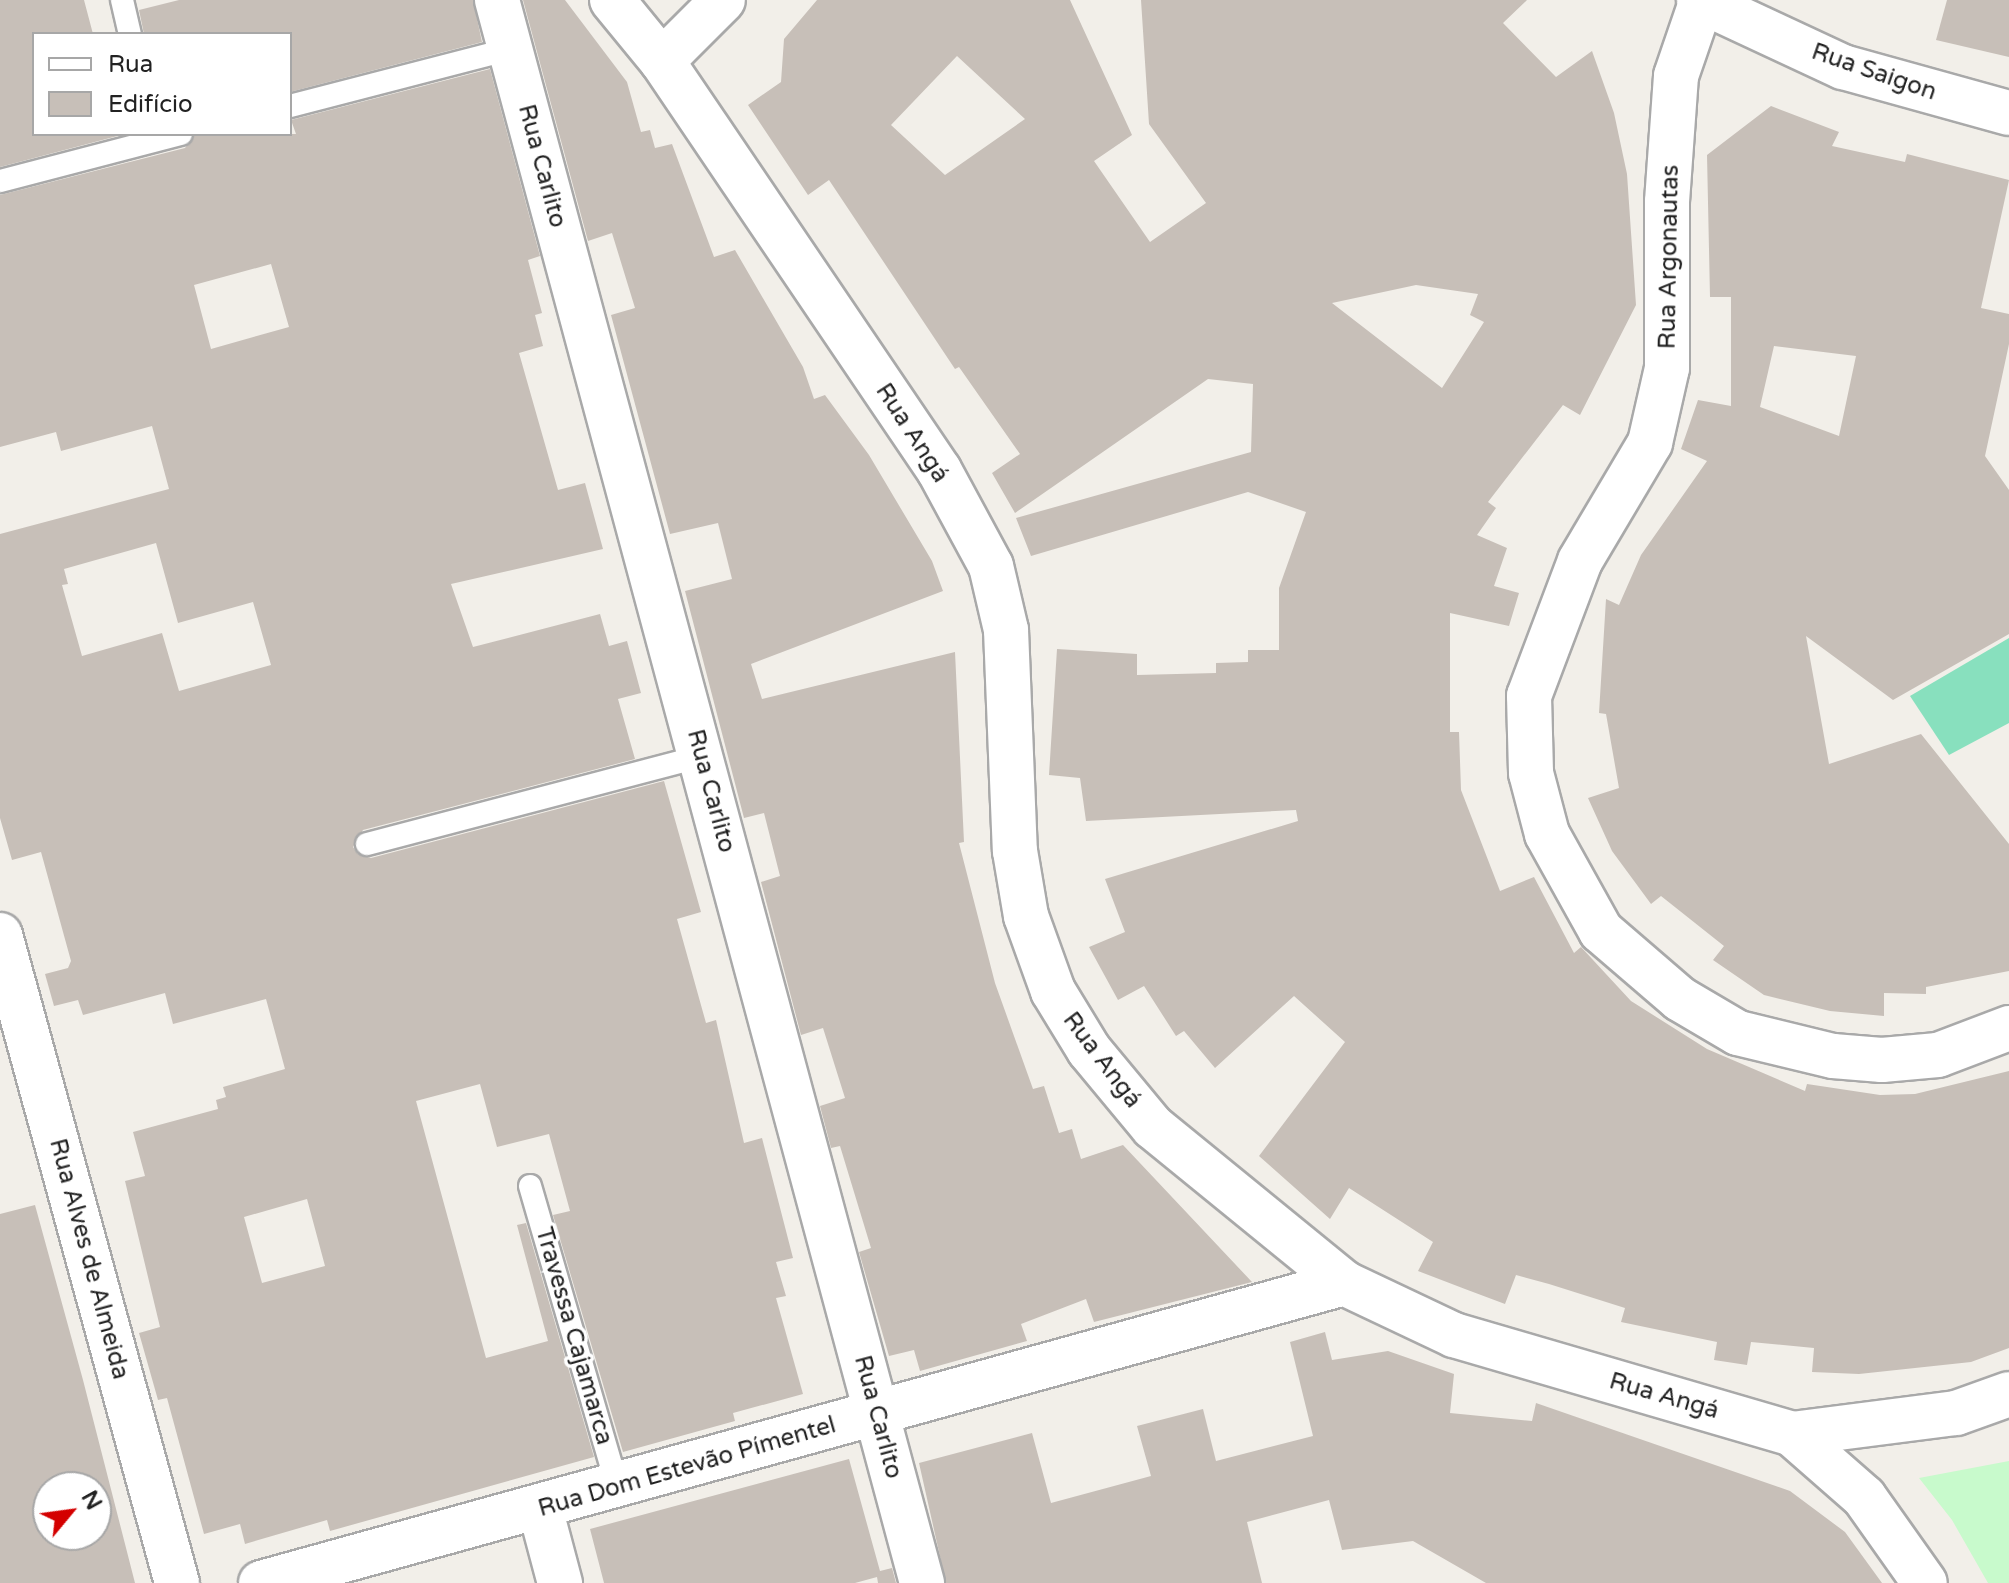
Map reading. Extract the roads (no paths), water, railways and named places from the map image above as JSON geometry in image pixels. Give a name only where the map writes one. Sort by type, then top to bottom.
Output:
[{"type":"street","name":"Rua Carlito","points":[[497,0],[922,1583]]},
{"type":"street","name":"Rua Angá","points":[[612,0],[662,61],[939,470],[991,566],[1006,630],[1015,851],[1026,916],[1053,991],[1089,1050],[1153,1127],[1344,1283],[1454,1335],[1792,1434],[1864,1497],[1925,1583]]},
{"type":"street","points":[[662,61],[723,0]]},
{"type":"street","name":"Rua Saigon","points":[[1700,0],[1843,67],[2009,113]]},
{"type":"street","name":"Rua Argonautas","points":[[1700,0],[1676,76],[1667,202],[1667,368],[1650,443],[1580,561],[1529,696],[1531,773],[1547,834],[1572,887],[1601,931],[1680,999],[1738,1033],[1833,1056],[1882,1060],[1938,1055],[2009,1028]]},
{"type":"street","name":"Rua Alves de Almeida","points":[[0,935],[177,1583]]},
{"type":"street","name":"Rua Dom Estevão Pímentel","points":[[261,1583],[1344,1283]]},
{"type":"street","points":[[1792,1434],[1956,1413],[2009,1394]]},
{"type":"street","points":[[540,1508],[560,1583]]},
{"type":"lane","points":[[122,0],[130,32]]},
{"type":"lane","points":[[292,105],[511,49]]},
{"type":"lane","points":[[0,181],[155,137]]},
{"type":"lane","points":[[367,844],[702,756]]},
{"type":"lane","name":"Travessa Cajamarca","points":[[530,1186],[617,1486]]}]
